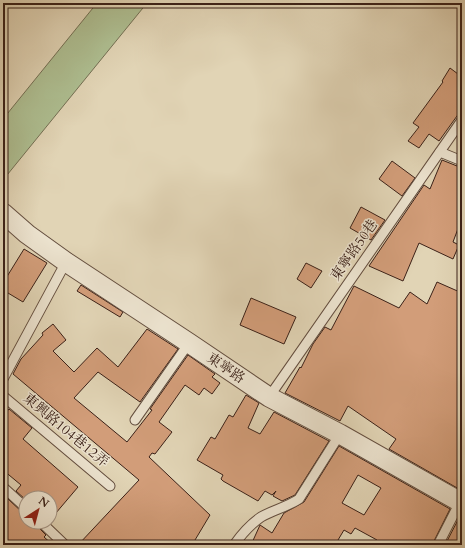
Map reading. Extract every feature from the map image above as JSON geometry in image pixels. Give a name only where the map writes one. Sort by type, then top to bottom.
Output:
[{"type":"street","name":"東寧路","points":[[3,213],[27,234],[66,262],[190,342],[269,396],[340,434],[461,503]]},
{"type":"lane","name":"東寧路50巷","points":[[269,396],[462,120]]},
{"type":"lane","points":[[440,152],[462,161]]},
{"type":"lane","points":[[3,379],[66,262]]},
{"type":"lane","points":[[135,420],[190,342]]},
{"type":"lane","name":"東興路104巷12弄","points":[[3,396],[110,486]]},
{"type":"lane","points":[[234,545],[240,536],[260,518],[293,504],[299,499],[340,434]]},
{"type":"lane","points":[[3,487],[18,501]]},
{"type":"lane","points":[[438,545],[461,503]]},
{"type":"lane","points":[[49,530],[65,545]]},
{"type":"green space","points":[[97,3],[147,3],[3,180],[3,119]]},
{"type":"building","points":[[450,68],[462,77],[462,109],[439,141],[429,134],[419,148],[408,141],[419,127],[413,123],[443,82],[442,81]]},
{"type":"building","points":[[442,160],[462,168],[462,218],[453,242],[459,245],[453,259],[419,243],[403,281],[369,266],[424,185],[430,189]]},
{"type":"building","points":[[392,161],[415,178],[402,196],[379,179]]},
{"type":"building","points":[[361,207],[385,220],[371,240],[350,228]]},
{"type":"building","points":[[24,249],[47,263],[23,302],[3,290],[3,283]]},
{"type":"building","points":[[306,263],[322,271],[311,288],[297,279]]},
{"type":"building","points":[[437,282],[462,293],[462,483],[459,489],[389,449],[396,439],[348,406],[340,421],[285,393],[300,367],[301,368],[313,344],[325,327],[331,330],[354,286],[399,308],[410,292],[427,304]]},
{"type":"building","points":[[81,285],[123,312],[120,317],[77,291]]},
{"type":"building","points":[[251,298],[296,317],[284,344],[240,325]]},
{"type":"building","points":[[53,324],[66,340],[53,351],[74,372],[97,348],[118,367],[147,329],[178,349],[140,402],[98,372],[74,398],[127,442],[152,410],[150,409],[188,355],[215,374],[212,377],[220,383],[212,394],[204,388],[199,395],[185,385],[159,422],[172,432],[155,454],[152,453],[149,457],[210,515],[192,545],[78,545],[139,480],[13,374],[21,359],[43,335],[42,333]]},
{"type":"building","points":[[246,395],[259,403],[248,428],[260,434],[274,412],[329,441],[295,495],[282,501],[273,496],[276,491],[272,495],[265,491],[258,501],[223,481],[221,479],[223,475],[197,460],[211,437],[215,439],[229,415],[233,417]]},
{"type":"building","points":[[9,409],[32,428],[23,439],[78,487],[58,511],[58,490],[18,490],[18,493],[16,491],[21,485],[3,470],[3,416]]},
{"type":"building","points":[[339,446],[450,509],[432,545],[374,545],[377,540],[355,528],[351,534],[344,530],[335,545],[251,545],[260,525],[272,533],[284,513],[304,502]],"holes":[[[358,475],[381,488],[364,515],[342,503]]]},
{"type":"building","points":[[8,499],[18,508],[18,530],[41,530],[46,535],[44,537],[53,545],[11,545],[3,537],[3,504]]},
{"type":"building","points":[[461,514],[462,545],[445,545]]}]
